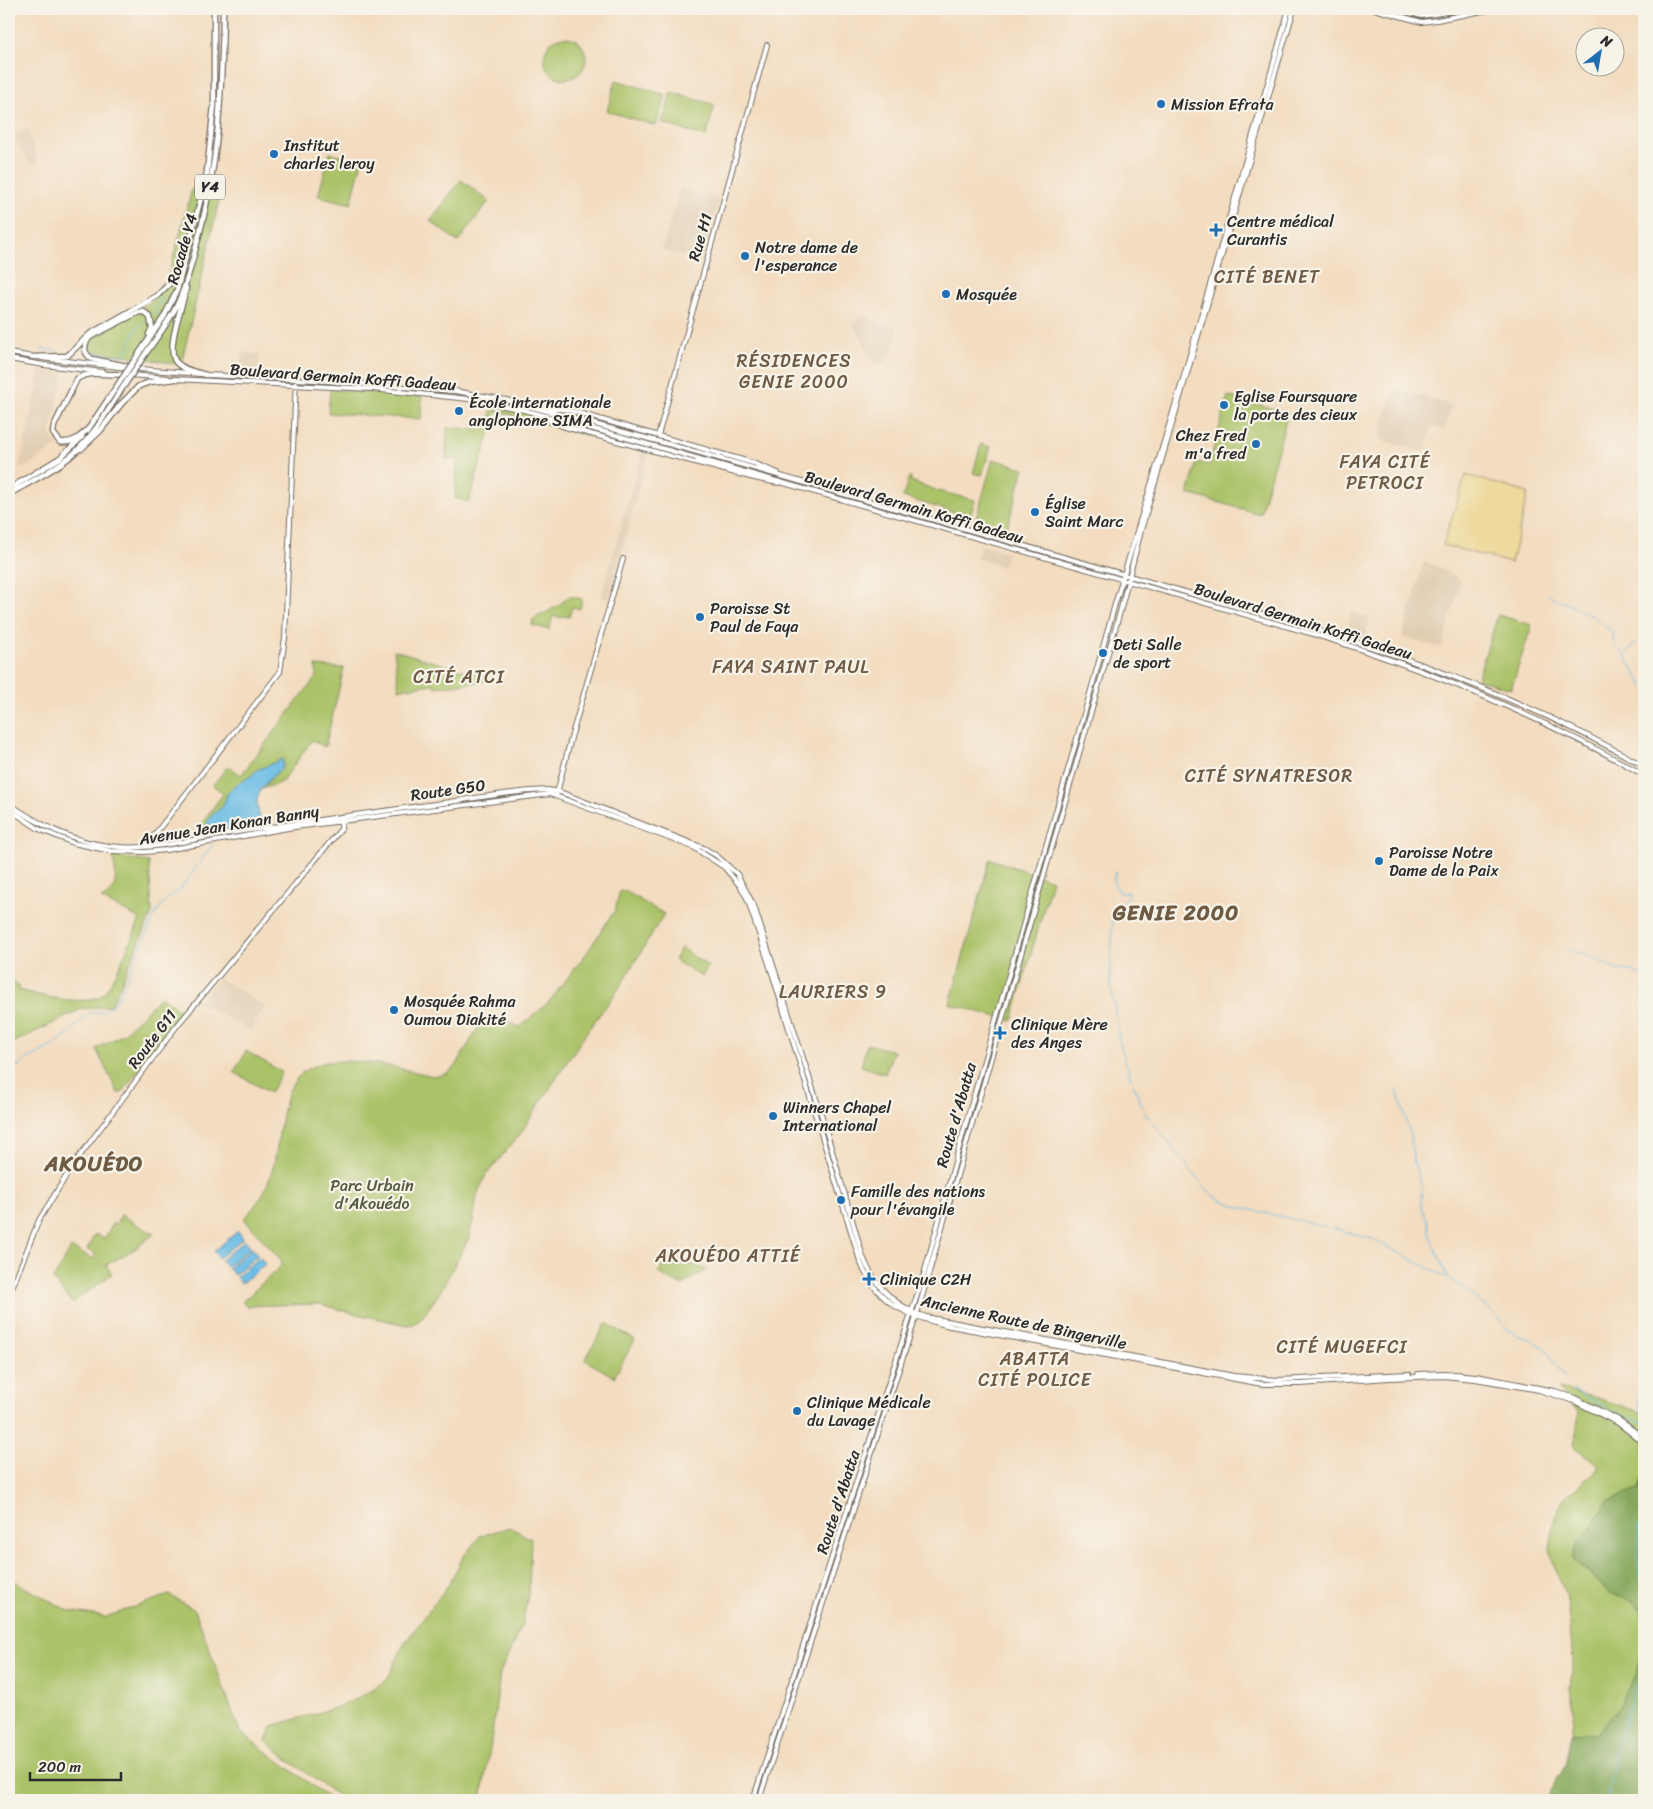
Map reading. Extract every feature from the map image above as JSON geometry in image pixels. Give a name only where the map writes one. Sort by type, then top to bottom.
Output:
[{"type":"highway","name":"Rocade Y4","points":[[88,429],[173,301],[181,278],[205,181],[212,130],[214,105],[214,9]]},
{"type":"highway","name":"Rocade Y4","points":[[74,454],[86,441],[122,390],[178,304],[191,265],[208,200],[221,105],[223,9]]},
{"type":"highway","points":[[33,357],[67,356],[90,334],[157,296],[166,289],[178,274],[189,248]]},
{"type":"highway","points":[[191,265],[172,351],[173,357],[180,366],[206,375]]},
{"type":"highway","points":[[141,369],[92,359],[87,356],[84,347],[90,337],[139,312],[148,314],[152,322],[152,328],[145,345]]},
{"type":"highway","points":[[88,429],[72,441],[66,443],[60,442],[54,433],[54,426],[77,379],[92,374],[128,375]]},
{"type":"highway","points":[[74,454],[89,443],[121,404],[139,386],[150,382],[176,379]]},
{"type":"highway","name":"Y4","points":[[9,489],[65,455],[88,429]]},
{"type":"highway","name":"Y4","points":[[9,494],[56,467],[74,454]]},
{"type":"street","name":"Route d'Abatta","points":[[753,1800],[924,1274],[1123,574],[1183,380],[1289,9]]},
{"type":"street","name":"Route d'Abatta","points":[[759,1800],[917,1316],[1294,9]]},
{"type":"street","points":[[1374,9],[1422,22],[1493,9]]},
{"type":"street","points":[[1394,9],[1422,16],[1464,9]]},
{"type":"street","name":"Rue H1","points":[[654,450],[767,46]]},
{"type":"street","points":[[9,353],[141,369]]},
{"type":"street","points":[[9,359],[128,375]]},
{"type":"street","name":"Boulevard Germain Koffi Gadeau","points":[[141,369],[454,391],[525,404],[798,480],[1352,640],[1424,665],[1548,715],[1644,766]]},
{"type":"street","name":"Boulevard Germain Koffi Gadeau","points":[[128,375],[453,397],[480,400],[524,410],[1310,633],[1421,670],[1546,723],[1644,775]]},
{"type":"street","points":[[144,852],[145,847],[280,672],[285,638],[296,379]]},
{"type":"street","points":[[525,404],[568,410],[753,463],[798,480]]},
{"type":"street","points":[[524,410],[565,427],[754,478],[796,486]]},
{"type":"street","points":[[557,793],[622,559]]},
{"type":"street","name":"Route G50","points":[[342,819],[557,793]]},
{"type":"street","name":"Ancienne Route de Bingerville","points":[[557,793],[694,848],[724,867],[741,887],[752,911],[773,976],[865,1274],[882,1296],[895,1306],[917,1316],[1032,1342],[1249,1382],[1301,1384],[1443,1376],[1475,1379],[1539,1390],[1574,1401],[1618,1423],[1644,1443]]},
{"type":"street","name":"Avenue Jean Konan Banny","points":[[9,804],[42,825],[75,839],[111,846],[145,847],[177,844],[342,819]]},
{"type":"street","name":"Avenue Jean Konan Banny","points":[[9,809],[39,829],[73,843],[111,851],[144,852],[166,850],[216,839],[224,834],[342,819]]},
{"type":"street","name":"Route G11","points":[[9,1295],[39,1220],[73,1165],[176,1027],[341,829],[342,819]]},
{"type":"street","name":"Ancienne Route de Bingerville","points":[[917,1316],[1234,1376],[1272,1380],[1444,1373],[1498,1379],[1539,1387],[1575,1398],[1619,1420],[1644,1438]]},
{"type":"shaded area","points":[[27,129],[39,162],[30,165],[13,136]]},
{"type":"shaded area","points":[[680,188],[719,199],[701,261],[662,250]]},
{"type":"shaded area","points":[[864,316],[898,327],[891,356],[882,364],[876,365],[853,324]]},
{"type":"shaded area","points":[[242,352],[259,355],[259,375],[237,374]]},
{"type":"shaded area","points":[[41,370],[64,375],[50,433],[57,446],[26,467],[19,468]]},
{"type":"shaded area","points":[[1394,388],[1452,405],[1445,430],[1432,426],[1424,452],[1379,439]]},
{"type":"shaded area","points":[[602,433],[650,447],[609,599],[601,597],[642,451],[601,439]]},
{"type":"shaded area","points":[[982,545],[1007,552],[1002,567],[976,558]]},
{"type":"shaded area","points":[[1424,562],[1439,567],[1461,580],[1442,648],[1402,637]]},
{"type":"shaded area","points":[[1352,612],[1370,618],[1364,640],[1346,634]]},
{"type":"shaded area","points":[[219,978],[265,1006],[251,1031],[198,1002]]},
{"type":"green space","points":[[565,37],[580,43],[586,58],[580,73],[565,79],[550,73],[544,58],[550,43]]},
{"type":"green space","points":[[616,80],[666,95],[656,126],[607,111]]},
{"type":"green space","points":[[671,92],[715,105],[706,137],[662,123]]},
{"type":"green space","points":[[330,153],[362,161],[351,204],[318,196]]},
{"type":"green space","points":[[461,180],[489,201],[458,242],[430,221]]},
{"type":"green space","points":[[192,189],[220,197],[181,365],[89,351],[87,349],[92,334],[153,301],[168,277]]},
{"type":"green space","points":[[330,389],[422,397],[421,419],[328,413]]},
{"type":"green space","points":[[1228,396],[1288,413],[1260,514],[1188,494],[1197,462],[1209,465]]},
{"type":"green space","points":[[493,404],[602,433],[601,439],[496,411],[469,502],[455,498],[457,460],[446,459],[447,428],[487,429]]},
{"type":"green space","points":[[981,444],[991,447],[982,475],[973,473]]},
{"type":"green space","points":[[993,459],[1024,468],[1007,528],[976,519]]},
{"type":"green space","points":[[909,477],[911,481],[941,492],[975,500],[970,517],[903,497]]},
{"type":"green space","points":[[570,596],[582,599],[580,609],[572,607],[569,617],[553,616],[549,630],[532,625],[533,619],[556,607]]},
{"type":"green space","points":[[1498,615],[1532,625],[1511,689],[1477,679]]},
{"type":"green space","points":[[394,650],[489,678],[490,681],[435,687],[434,684],[399,689]]},
{"type":"green space","points":[[316,666],[344,668],[325,747],[312,740],[282,782],[262,789],[282,768],[283,760],[257,770],[228,792],[223,806],[220,831],[227,833],[192,836],[223,794],[213,785],[228,766],[241,775],[316,677]]},
{"type":"green space","points":[[113,856],[149,862],[152,913],[111,1006],[82,1009],[9,1045],[9,979],[20,986],[18,990],[59,999],[80,1000],[99,997],[104,993],[116,974],[140,919],[101,899],[112,891],[114,886]]},
{"type":"green space","points":[[990,859],[1052,880],[1012,1021],[950,1004]]},
{"type":"green space","name":"Parc Urbain d'Akouédo","points":[[620,891],[625,891],[664,914],[618,990],[588,1030],[518,1137],[486,1175],[477,1195],[469,1238],[439,1294],[420,1320],[414,1324],[407,1325],[320,1304],[247,1306],[242,1302],[281,1266],[282,1261],[244,1219],[260,1199],[267,1185],[273,1166],[284,1104],[291,1087],[302,1073],[319,1064],[344,1061],[378,1064],[434,1076],[449,1072],[456,1066],[483,1019],[495,1016],[520,1027],[548,1003],[586,954],[615,910]]},
{"type":"green space","points":[[681,948],[708,966],[702,977],[674,960]]},
{"type":"green space","points":[[161,996],[181,1011],[122,1093],[118,1093],[96,1049],[123,1034]]},
{"type":"green space","points":[[867,1044],[894,1051],[885,1074],[861,1066]]},
{"type":"green space","points":[[246,1051],[282,1072],[270,1093],[234,1072]]},
{"type":"green space","points":[[121,1215],[154,1234],[135,1249],[106,1265],[112,1274],[72,1303],[53,1280],[71,1248],[93,1259],[96,1254],[87,1250],[95,1234],[105,1238],[113,1223],[116,1224]]},
{"type":"green space","points":[[668,1256],[707,1270],[686,1282],[683,1286],[658,1273]]},
{"type":"green space","points":[[606,1323],[635,1340],[614,1377],[585,1360]]},
{"type":"green space","points":[[1558,1389],[1594,1397],[1644,1413],[1644,1472],[1639,1490],[1608,1501],[1591,1529],[1578,1543],[1572,1560],[1610,1594],[1634,1601],[1641,1610],[1644,1620],[1644,1644],[1636,1673],[1626,1689],[1620,1706],[1595,1735],[1571,1732],[1574,1711],[1570,1688],[1573,1662],[1570,1626],[1565,1593],[1555,1569],[1550,1548],[1555,1517],[1564,1498],[1594,1473],[1599,1465],[1574,1447],[1579,1413]]},
{"type":"green space","points":[[1644,1472],[1644,1620],[1641,1610],[1634,1601],[1610,1594],[1572,1560],[1578,1543],[1591,1529],[1608,1501],[1639,1490]]},
{"type":"green space","points":[[510,1527],[531,1539],[529,1590],[523,1622],[500,1673],[481,1800],[344,1800],[288,1760],[266,1741],[272,1726],[338,1707],[360,1697],[387,1680],[404,1644],[449,1584],[463,1557],[480,1536]]},
{"type":"green space","points":[[9,1577],[69,1611],[106,1617],[169,1595],[195,1610],[240,1732],[332,1800],[9,1800]]},
{"type":"green space","points":[[1644,1644],[1644,1800],[1545,1800],[1565,1766],[1571,1732],[1595,1734],[1620,1706],[1626,1689],[1636,1673]]},
{"type":"sand","points":[[1466,475],[1528,493],[1511,563],[1443,545]]},
{"type":"water","points":[[283,759],[282,768],[267,782],[258,795],[257,803],[260,824],[253,828],[227,833],[220,831],[205,832],[206,825],[211,816],[223,806],[228,792],[234,786],[257,770]]},
{"type":"water","points":[[238,1231],[243,1238],[219,1258],[214,1251]]},
{"type":"water","points":[[245,1240],[251,1247],[226,1267],[221,1260]]},
{"type":"water","points":[[252,1248],[258,1255],[234,1275],[228,1268]]},
{"type":"water","points":[[260,1257],[265,1264],[241,1284],[236,1277]]},
{"type":"waterway","points":[[154,315],[162,297]]},
{"type":"waterway","points":[[88,352],[124,356],[136,329],[146,320]]},
{"type":"waterway","points":[[41,349],[57,351]]},
{"type":"waterway","points":[[1547,594],[1595,618],[1612,632],[1615,646],[1625,656],[1644,687]]},
{"type":"waterway","points":[[1625,655],[1644,633]]},
{"type":"waterway","points":[[9,1064],[20,1066],[26,1060],[56,1044],[90,1013],[103,1012],[117,1000],[153,918],[169,897],[180,890],[214,843]]},
{"type":"waterway","points":[[1117,871],[1114,876],[1114,883],[1119,893],[1128,892],[1128,896],[1113,915],[1110,983],[1119,1041],[1131,1078]]},
{"type":"waterway","points":[[1569,950],[1592,957],[1617,970],[1632,971],[1644,976]]},
{"type":"waterway","points":[[1133,1083],[1145,1113],[1205,1188],[1221,1200],[1239,1207],[1327,1227]]},
{"type":"waterway","points":[[1397,1090],[1410,1134],[1414,1164],[1422,1186],[1421,1206],[1428,1222],[1430,1236],[1448,1277]]},
{"type":"waterway","points":[[1332,1228],[1372,1239],[1462,1287],[1497,1316],[1507,1329],[1518,1336],[1531,1339],[1546,1349],[1565,1378]]},
{"type":"waterway","points":[[1644,1231],[1644,1236]]},
{"type":"waterway","points":[[1644,1371],[1640,1383],[1639,1396],[1644,1420]]},
{"type":"waterway","points":[[1573,1390],[1627,1418],[1644,1423]]},
{"type":"waterway","points":[[1644,1515],[1637,1540],[1637,1559],[1644,1584]]},
{"type":"waterway","points":[[1607,1800],[1621,1732],[1644,1666]]},
{"type":"place","name":"Mission Efrata","points":[[1161,104]]},
{"type":"place","name":"Institut charles leroy","points":[[274,154]]},
{"type":"place","name":"Centre médical Curantis","points":[[1216,230]]},
{"type":"place","name":"Notre dame de l'esperance","points":[[745,256]]},
{"type":"place","name":"Mosquée","points":[[946,294]]},
{"type":"place","name":"Eglise Foursquare la porte des cieux","points":[[1224,405]]},
{"type":"place","name":"École internationale anglophone SIMA","points":[[459,411]]},
{"type":"place","name":"Chez Fred m'a fred","points":[[1256,444]]},
{"type":"place","name":"Église Saint Marc","points":[[1035,512]]},
{"type":"place","name":"Paroisse St Paul de Faya","points":[[700,617]]},
{"type":"place","name":"Deti Salle de sport","points":[[1103,653]]},
{"type":"place","name":"Paroisse Notre Dame de la Paix","points":[[1379,861]]},
{"type":"place","name":"Mosquée Rahma Oumou Diakité","points":[[394,1010]]},
{"type":"place","name":"Clinique Mère des Anges","points":[[1000,1033]]},
{"type":"place","name":"Winners Chapel International","points":[[773,1116]]},
{"type":"place","name":"Famille des nations pour l'évangile","points":[[841,1200]]},
{"type":"place","name":"Clinique C2H","points":[[869,1279]]},
{"type":"place","name":"Clinique Médicale du Lavage","points":[[797,1411]]},
{"type":"district","name":"CITÉ BENET","points":[[1267,277]]},
{"type":"district","name":"RÉSIDENCES GENIE 2000","points":[[794,371]]},
{"type":"district","name":"FAYA CITÉ PETROCI","points":[[1385,472]]},
{"type":"district","name":"FAYA SAINT PAUL","points":[[791,667]]},
{"type":"district","name":"CITÉ ATCI","points":[[459,677]]},
{"type":"district","name":"CITÉ SYNATRESOR","points":[[1269,776]]},
{"type":"district","name":"GENIE 2000","points":[[1176,913]]},
{"type":"district","name":"LAURIERS 9","points":[[833,992]]},
{"type":"district","name":"AKOUÉDO","points":[[94,1164]]},
{"type":"district","name":"AKOUÉDO ATTIÉ","points":[[728,1256]]},
{"type":"district","name":"CITÉ MUGEFCI","points":[[1342,1347]]},
{"type":"district","name":"ABATTA CITÉ POLICE","points":[[1035,1369]]}]
